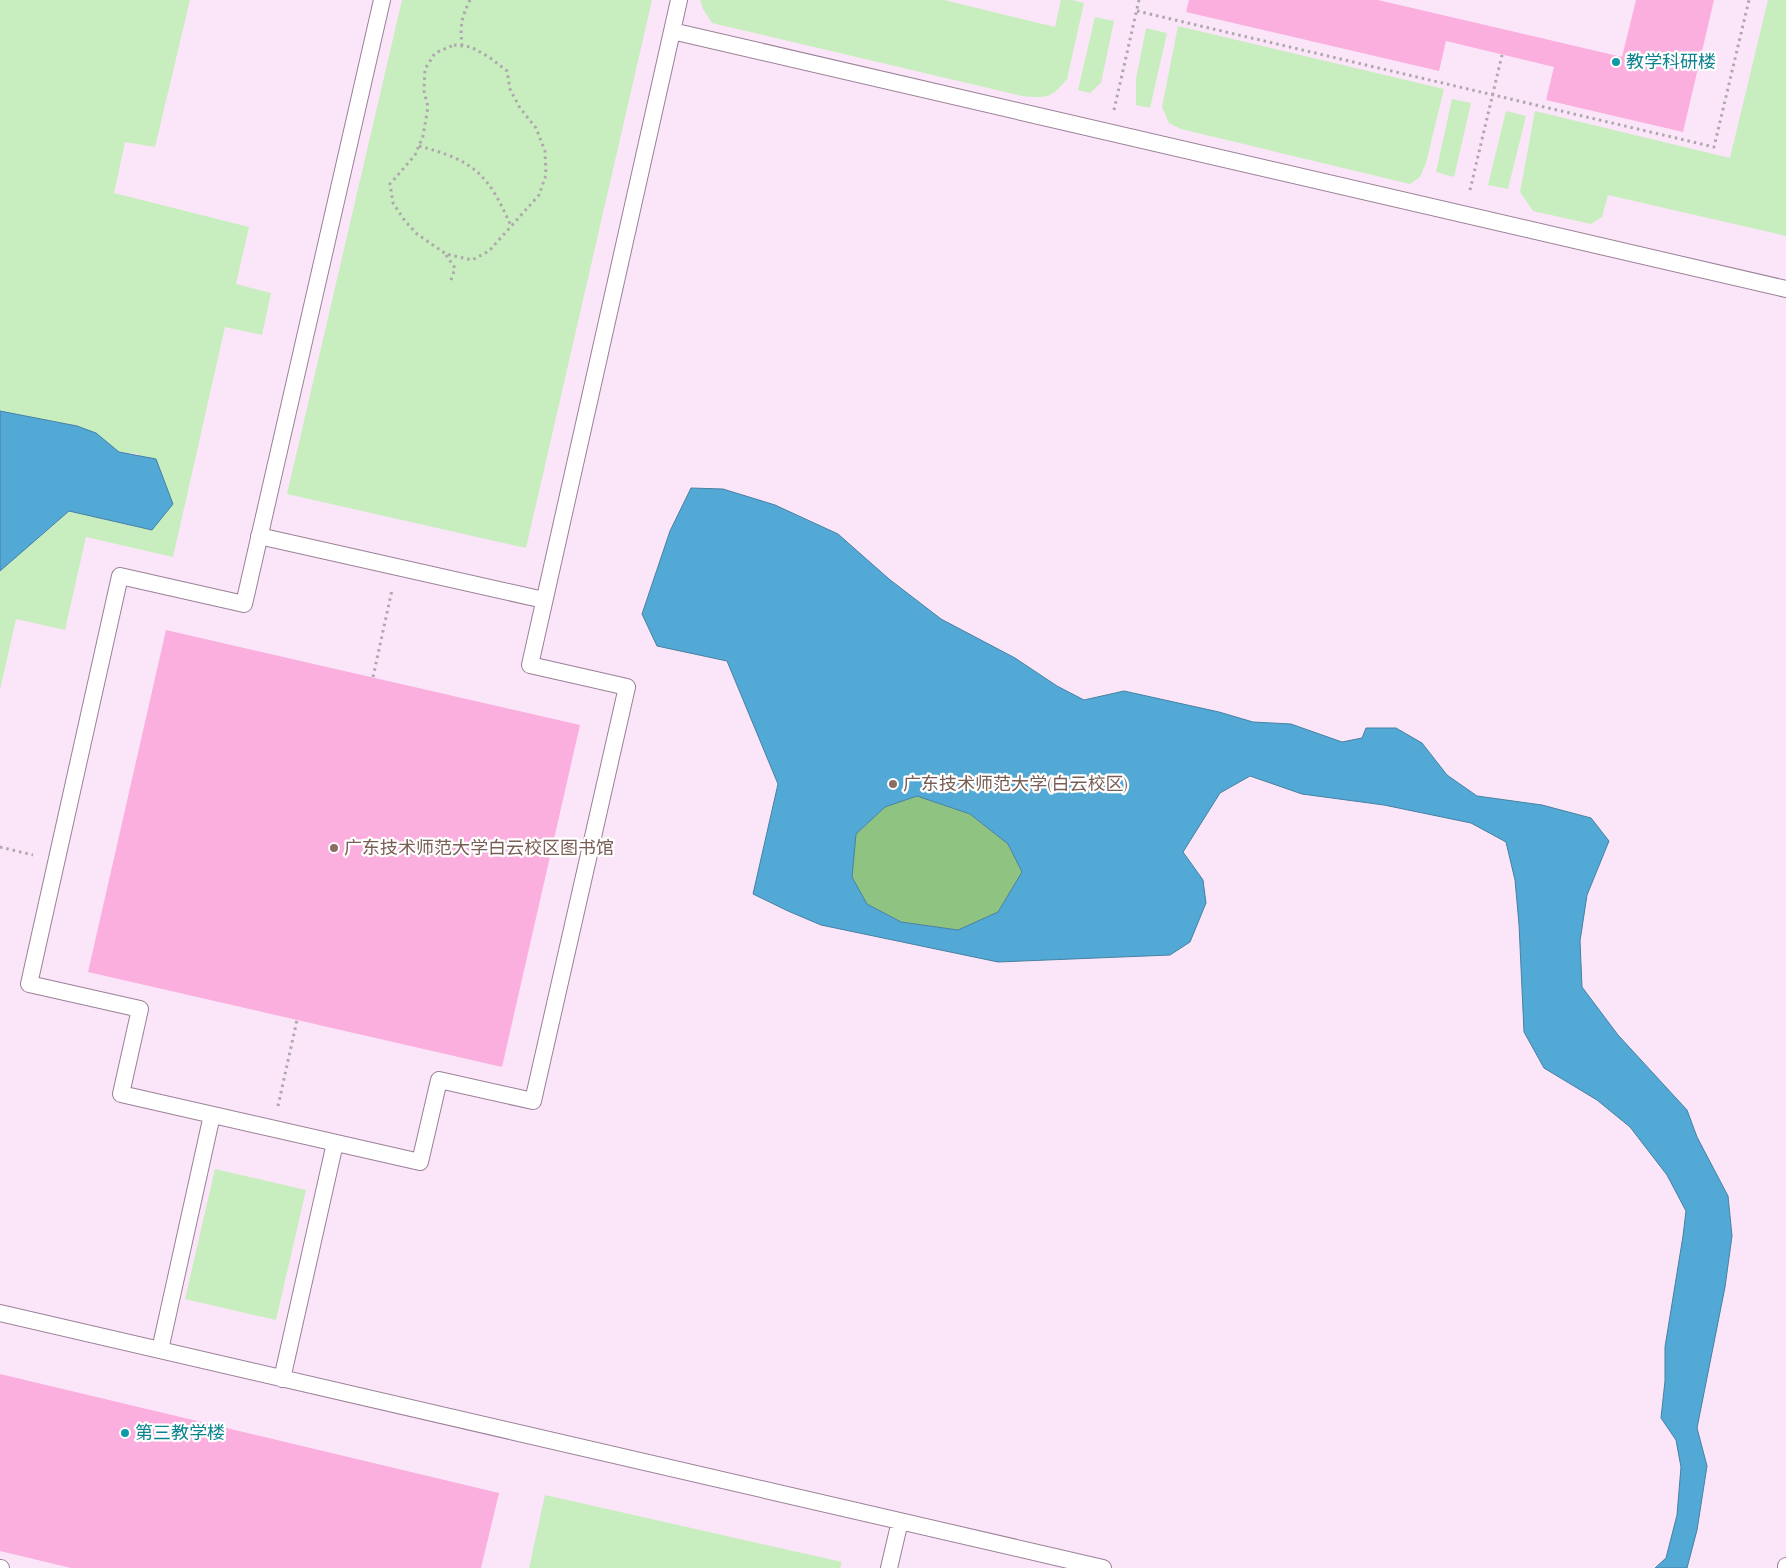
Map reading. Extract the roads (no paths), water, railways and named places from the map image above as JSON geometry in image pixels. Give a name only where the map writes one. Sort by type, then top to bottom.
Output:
[{"type":"lane","points":[[382,0],[244,604],[120,576],[29,984],[140,1009],[121,1094],[420,1162],[438,1080],[533,1101],[627,687],[530,665],[679,0]]},
{"type":"lane","points":[[672,31],[1786,289]]},
{"type":"lane","points":[[260,536],[544,600]]},
{"type":"lane","points":[[160,1350],[212,1115]]},
{"type":"lane","points":[[282,1378],[335,1143]]},
{"type":"lane","points":[[0,1313],[1103,1568]]},
{"type":"lane","points":[[889,1568],[900,1521]]},
{"type":"water","points":[[0,411],[77,426],[96,433],[119,452],[156,459],[173,504],[152,530],[69,511],[0,571]]},
{"type":"water","points":[[691,488],[723,489],[775,505],[838,534],[889,579],[941,619],[1015,658],[1057,686],[1084,700],[1124,691],[1219,712],[1253,722],[1291,724],[1342,742],[1362,738],[1366,728],[1396,728],[1422,743],[1447,775],[1477,796],[1542,805],[1591,818],[1609,841],[1587,895],[1580,941],[1582,987],[1618,1035],[1687,1110],[1697,1137],[1728,1196],[1732,1236],[1725,1287],[1697,1428],[1707,1466],[1697,1530],[1687,1568],[1655,1568],[1666,1558],[1677,1515],[1681,1467],[1676,1440],[1661,1418],[1665,1381],[1665,1347],[1686,1211],[1667,1175],[1630,1127],[1597,1100],[1544,1068],[1524,1032],[1515,880],[1506,842],[1471,823],[1384,805],[1302,794],[1250,776],[1220,793],[1183,852],[1203,880],[1206,903],[1190,942],[1170,955],[998,962],[821,925],[753,894],[778,784],[727,661],[657,646],[642,614],[670,531]],"holes":[[[917,796],[970,814],[1008,844],[1022,872],[998,912],[958,930],[901,922],[867,904],[852,877],[856,834],[885,807]]]},
{"type":"place","name":"教学科研楼","points":[[1616,62]]},
{"type":"place","name":"广东技术师范大学(白云校区)","points":[[893,784]]},
{"type":"place","name":"广东技术师范大学白云校区图书馆","points":[[334,848]]},
{"type":"place","name":"第三教学楼","points":[[125,1433]]}]
